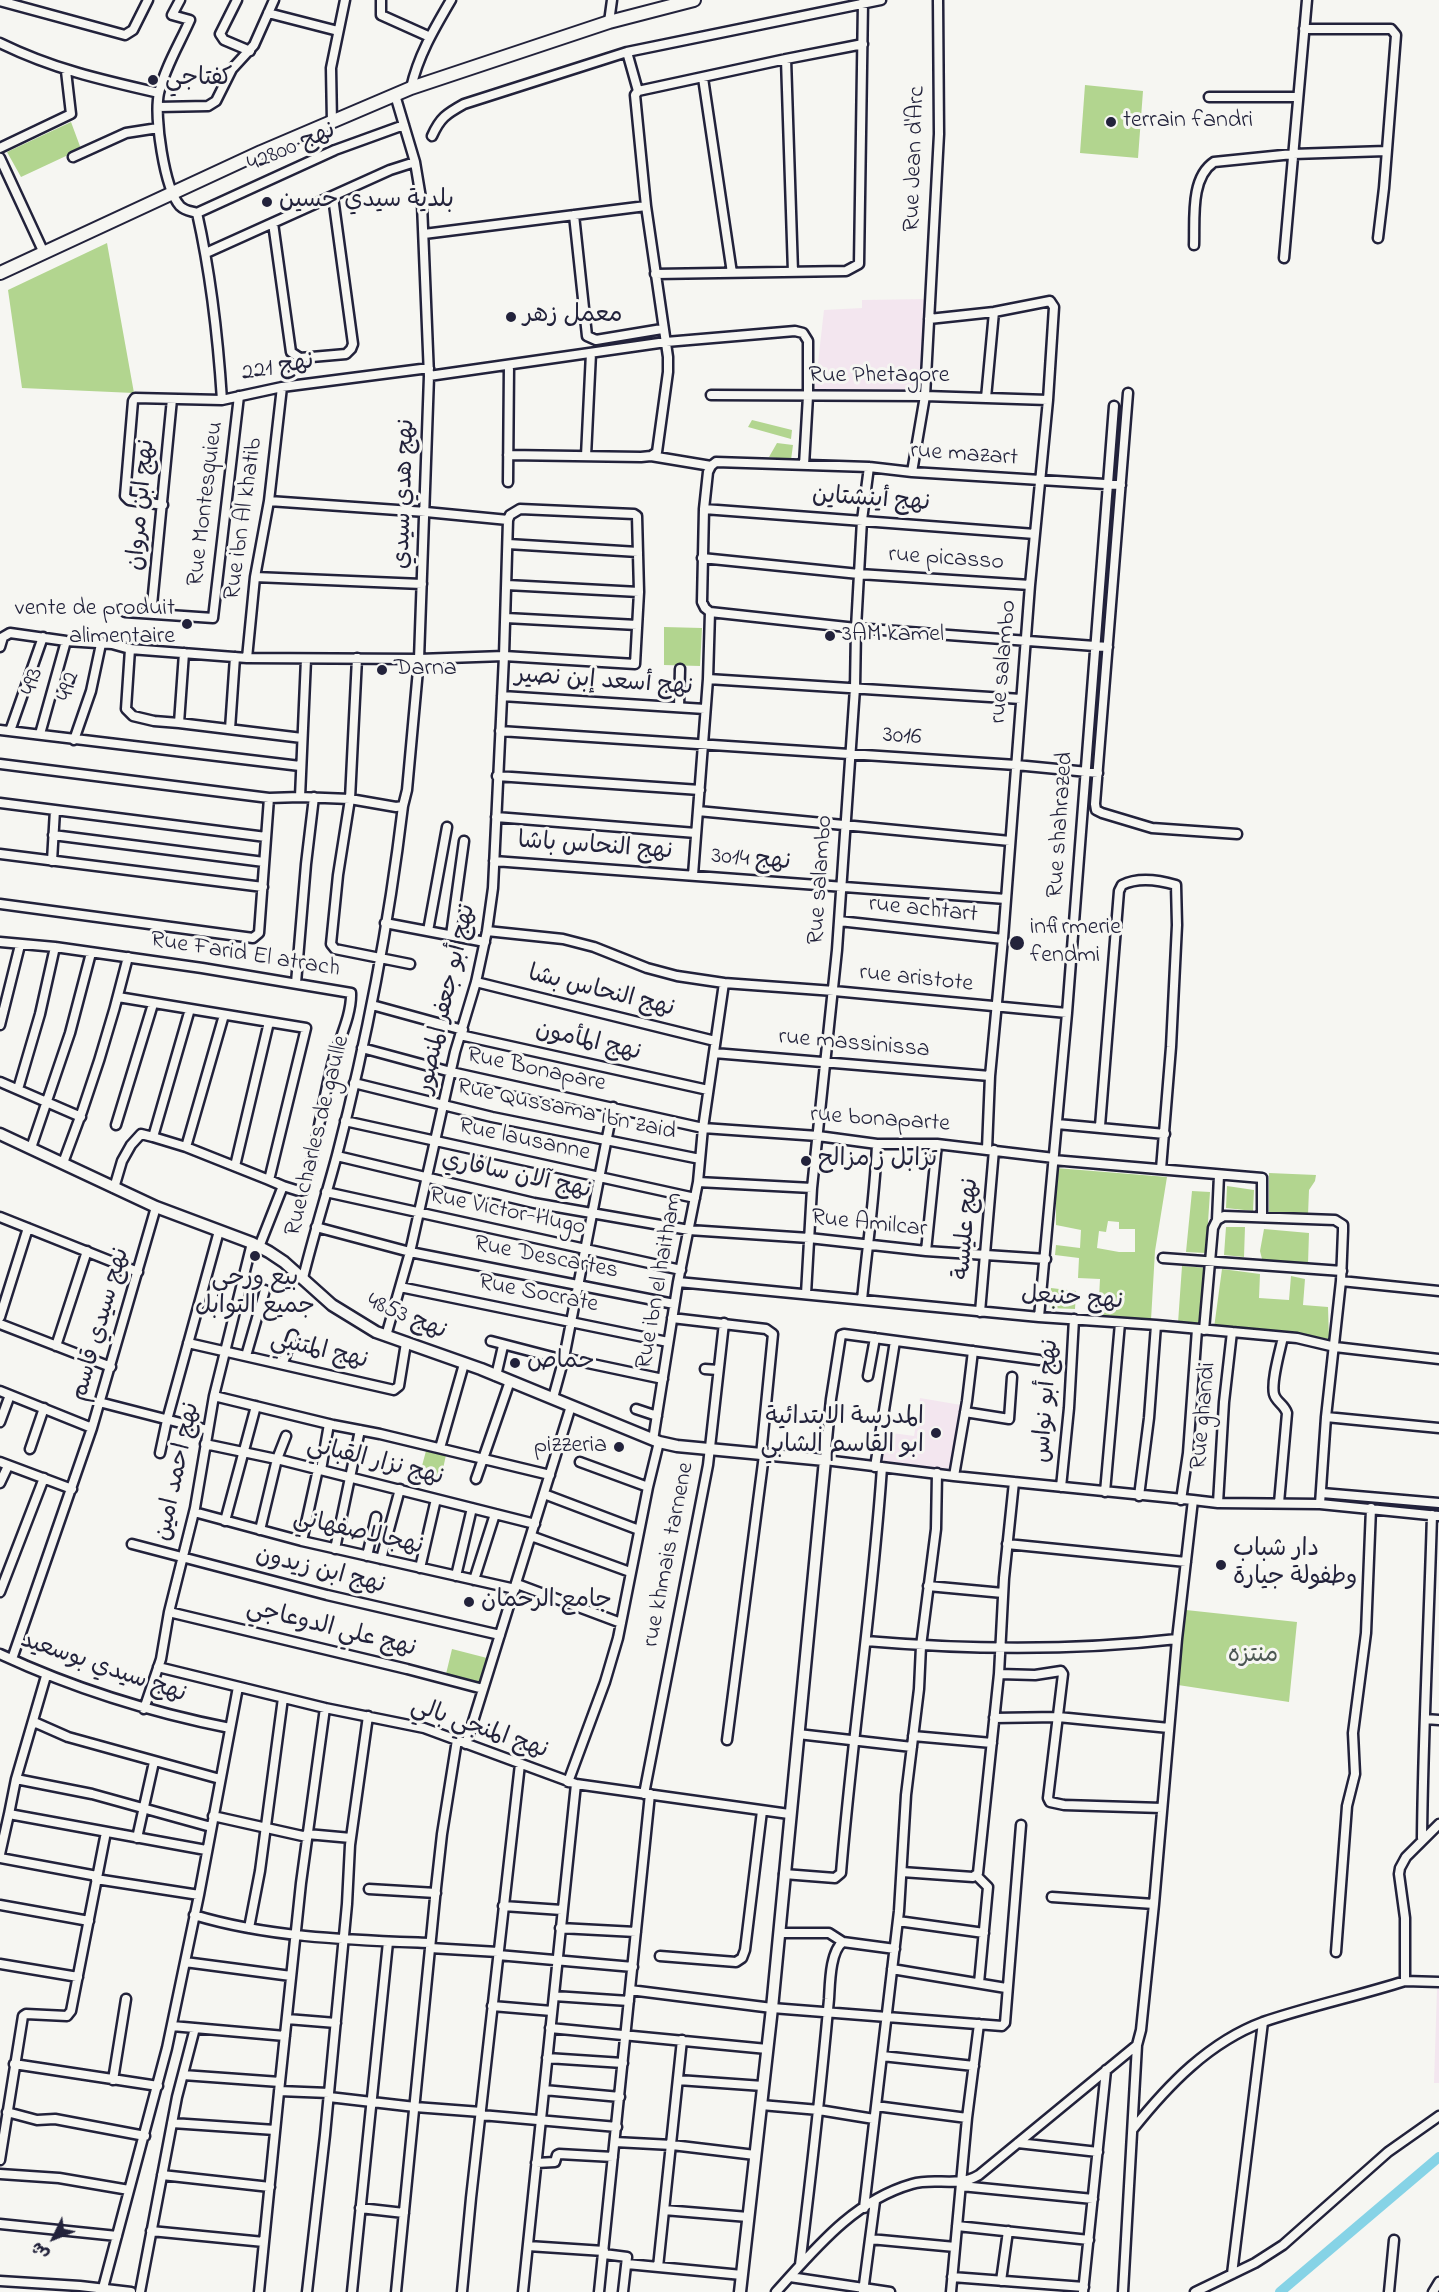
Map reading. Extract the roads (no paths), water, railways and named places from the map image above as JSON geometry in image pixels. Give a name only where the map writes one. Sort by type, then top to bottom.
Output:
[{"type":"main road","points":[[0,273],[261,152],[411,88],[609,22],[694,0]]},
{"type":"street","points":[[0,1],[125,35],[133,30],[148,0]]},
{"type":"street","points":[[180,0],[172,15],[190,20],[159,93],[158,128],[164,161],[179,205],[197,213],[206,254],[219,342],[222,400]]},
{"type":"street","points":[[237,0],[220,34],[224,40],[250,51]]},
{"type":"street","points":[[158,107],[180,108],[213,104],[219,97],[232,69],[250,51],[274,0]]},
{"type":"street","points":[[332,123],[331,68],[345,0]]},
{"type":"street","points":[[381,0],[381,15],[430,37]]},
{"type":"street","points":[[411,88],[417,64],[450,0]]},
{"type":"street","points":[[609,22],[612,0]]},
{"type":"street","points":[[432,136],[439,120],[448,112],[464,104],[627,52],[880,0]]},
{"type":"street","name":"Rue Jean d'Arc","points":[[912,472],[925,396],[939,134],[938,0]]},
{"type":"street","points":[[1284,258],[1307,0]]},
{"type":"street","points":[[655,274],[846,271],[859,264],[863,2]]},
{"type":"street","points":[[268,13],[338,31]]},
{"type":"street","points":[[1304,28],[1391,29],[1395,32],[1384,188],[1378,238]]},
{"type":"street","points":[[0,43],[26,56],[66,71],[159,93]]},
{"type":"street","points":[[638,91],[786,58],[863,44]]},
{"type":"street","points":[[627,52],[638,91],[635,95],[646,206],[662,329],[666,342],[668,372],[660,441],[657,452],[651,456]]},
{"type":"street","points":[[786,58],[793,272]]},
{"type":"street","points":[[0,148],[71,114],[66,71]]},
{"type":"street","points":[[704,78],[732,273]]},
{"type":"street","name":"نهج هدي سيدي","points":[[385,923],[407,790],[419,659],[426,512],[429,372],[422,204],[415,162],[395,95]]},
{"type":"street","points":[[1209,97],[1297,98]]},
{"type":"street","name":"نهج 42800","points":[[197,213],[335,150],[404,125]]},
{"type":"street","points":[[73,157],[126,133],[158,128]]},
{"type":"street","points":[[1194,245],[1195,206],[1203,173],[1214,162],[1293,154],[1386,151]]},
{"type":"street","points":[[0,158],[44,253]]},
{"type":"street","points":[[206,254],[390,170],[415,162]]},
{"type":"street","points":[[273,223],[291,352],[300,358],[346,354],[353,344],[333,197]]},
{"type":"street","points":[[424,234],[646,206]]},
{"type":"street","points":[[574,215],[587,336],[596,340],[662,329]]},
{"type":"street","name":"rue salambo","points":[[929,319],[994,312],[1050,301],[1053,304],[1048,400],[1030,585],[1011,841],[990,1076],[990,1150]]},
{"type":"street","points":[[986,398],[994,312]]},
{"type":"street","name":"نهج 221","points":[[163,505],[129,500],[125,496],[135,399],[222,400],[282,387],[509,365],[666,342],[795,330],[803,333],[808,340],[808,396]]},
{"type":"street","points":[[586,456],[591,353]]},
{"type":"street","points":[[508,482],[509,365]]},
{"type":"street","name":"Rue ibn Al khatib","points":[[247,657],[255,577],[269,501],[282,387]]},
{"type":"street","points":[[1128,393],[1096,810],[1133,820],[1152,828],[1237,834]]},
{"type":"street","name":"Rue Phetagore","points":[[711,395],[925,396],[1048,400]]},
{"type":"street","name":"Rue Montesquieu","points":[[155,614],[213,618],[239,396]]},
{"type":"street","points":[[804,465],[808,396]]},
{"type":"street","name":"نهج ابن مروان","points":[[155,614],[152,605],[172,399]]},
{"type":"street","name":"Rue shahrazed","points":[[1039,1317],[1067,1012],[1114,406]]},
{"type":"street","name":"rue mazart","points":[[508,454],[651,456],[711,466],[716,462],[869,467],[912,472],[1120,485]]},
{"type":"street","points":[[711,466],[708,472],[704,509],[702,558],[702,602],[710,612],[856,628],[1108,647]]},
{"type":"street","name":"Rue salambo","points":[[806,1294],[812,1188],[834,991],[842,888],[855,688],[862,520],[869,467]]},
{"type":"street","points":[[0,647],[3,637],[10,633],[66,641],[112,644],[130,649],[235,657],[419,659],[504,656],[635,664],[639,592],[638,519],[634,514],[520,509],[510,515],[508,520],[269,501]]},
{"type":"street","name":"نهج أينشتاين","points":[[704,509],[1035,534]]},
{"type":"street","name":"نهج أبو جعفر المنصور","points":[[386,1336],[410,1252],[451,1072],[476,982],[487,931],[494,861],[506,618],[508,520]]},
{"type":"street","points":[[508,544],[638,552]]},
{"type":"street","name":"rue picasso","points":[[702,558],[859,574],[1030,585]]},
{"type":"street","points":[[255,577],[422,584]]},
{"type":"street","points":[[507,585],[639,592]]},
{"type":"street","points":[[125,612],[155,614]]},
{"type":"street","points":[[693,875],[708,679],[710,612]]},
{"type":"street","points":[[506,618],[637,625]]},
{"type":"street","points":[[10,731],[43,637]]},
{"type":"street","name":"493","points":[[40,734],[66,641]]},
{"type":"street","name":"492","points":[[74,740],[91,691],[101,644]]},
{"type":"street","points":[[130,649],[126,709],[133,716],[154,722],[302,738]]},
{"type":"street","points":[[179,723],[184,653]]},
{"type":"street","points":[[230,729],[235,657]]},
{"type":"street","points":[[357,658],[350,799],[338,875],[331,944],[335,949],[410,964]]},
{"type":"street","points":[[300,797],[306,659]]},
{"type":"street","points":[[679,707],[680,669]]},
{"type":"street","points":[[708,679],[1021,699]]},
{"type":"street","name":"نهج أسعد إبن نصير","points":[[502,696],[705,709]]},
{"type":"street","points":[[0,730],[300,766]]},
{"type":"street","name":"3016","points":[[500,731],[1016,765],[1098,773]]},
{"type":"street","points":[[0,764],[269,798],[350,799],[396,807],[403,806]]},
{"type":"street","points":[[497,776],[699,790]]},
{"type":"street","points":[[296,983],[314,797]]},
{"type":"street","points":[[0,904],[253,938],[259,933],[269,798]]},
{"type":"street","points":[[0,803],[266,837]]},
{"type":"street","points":[[52,861],[55,810]]},
{"type":"street","points":[[698,811],[1011,841]]},
{"type":"street","points":[[496,817],[696,833]]},
{"type":"street","points":[[428,931],[447,827]]},
{"type":"street","points":[[53,835],[264,862]]},
{"type":"street","points":[[451,936],[464,841]]},
{"type":"street","points":[[0,854],[263,887]]},
{"type":"street","name":"نهج النحاس باشا","points":[[494,861],[693,875]]},
{"type":"street","name":"نهج 3014","points":[[693,875],[1006,900]]},
{"type":"street","points":[[1100,1126],[1119,891],[1122,885],[1136,880],[1166,882],[1176,885],[1177,936],[1161,1169]]},
{"type":"street","name":"rue achtart","points":[[839,921],[1003,939]]},
{"type":"street","points":[[385,923],[485,942]]},
{"type":"street","name":"Rue charles de gaulle","points":[[303,1278],[337,1156],[354,1083],[372,1005],[385,923]]},
{"type":"street","name":"rue aristote","points":[[487,931],[563,939],[594,947],[647,968],[676,976],[724,983],[1067,1012]]},
{"type":"street","name":"Rue Farid El atrach","points":[[0,942],[128,957],[349,992],[352,996],[331,1067],[316,1147],[304,1190],[299,1191],[283,1186]]},
{"type":"street","points":[[0,1025],[22,945]]},
{"type":"street","points":[[18,1089],[40,1014],[56,947]]},
{"type":"street","points":[[31,1148],[70,1033],[91,953]]},
{"type":"street","points":[[63,1163],[81,1117],[128,957]]},
{"type":"street","name":"نهج النحاس بشا","points":[[476,982],[715,1041]]},
{"type":"street","name":"Rue ibn el haitham","points":[[523,2292],[554,1996],[572,1783],[605,1682],[621,1623],[648,1487],[674,1304],[698,1182],[703,1128],[724,983]]},
{"type":"street","points":[[118,997],[306,1028],[269,1180]]},
{"type":"street","points":[[116,1125],[153,1004]]},
{"type":"street","name":"نهج المأمون","points":[[372,1005],[461,1032],[708,1090]]},
{"type":"street","points":[[153,1137],[190,1009]]},
{"type":"street","points":[[186,1147],[224,1015]]},
{"type":"street","points":[[235,1166],[269,1022]]},
{"type":"street","name":"Rue Bonapare","points":[[362,1048],[451,1072],[703,1128]]},
{"type":"street","name":"rue massinissa","points":[[714,1053],[990,1076]]},
{"type":"street","points":[[0,1082],[81,1117]]},
{"type":"street","name":"Rue Qussama ibn zaid","points":[[354,1083],[443,1106],[700,1159]]},
{"type":"street","points":[[553,1398],[572,1322],[613,1107]]},
{"type":"street","name":"Rue lausanne","points":[[345,1121],[695,1198]]},
{"type":"street","points":[[1057,1124],[1100,1126],[1165,1134]]},
{"type":"street","name":"rue bonaparte","points":[[703,1128],[818,1136],[877,1144],[937,1144],[1054,1159],[1262,1179],[1262,1217]]},
{"type":"street","name":"نهج 4853","points":[[0,1134],[156,1207],[256,1245],[278,1257],[332,1305],[354,1320],[386,1336],[510,1381],[656,1441],[709,1449],[825,1460]]},
{"type":"street","points":[[114,1188],[122,1161],[131,1145],[141,1134],[186,1147],[235,1166],[283,1186],[256,1245]]},
{"type":"street","points":[[862,1300],[875,1192],[877,1144]]},
{"type":"street","points":[[926,1251],[937,1144]]},
{"type":"street","name":"نهج عليسة","points":[[980,1312],[986,1256],[990,1150]]},
{"type":"street","name":"نهج آلان سافاري","points":[[337,1156],[593,1214],[688,1230]]},
{"type":"street","points":[[1217,1221],[1219,1175]]},
{"type":"street","points":[[698,1182],[812,1188]]},
{"type":"street","name":"Rue Victor-Hugo","points":[[326,1192],[681,1270]]},
{"type":"street","name":"نهج سيدي قاسم","points":[[0,1391],[92,1428],[156,1207]]},
{"type":"street","points":[[1181,1500],[1213,1228],[1224,1216],[1262,1217],[1335,1220],[1343,1225],[1342,1271],[1326,1417],[1320,1504]]},
{"type":"street","points":[[0,1217],[138,1272]]},
{"type":"street","name":"Rue Descartes","points":[[316,1227],[410,1252],[674,1304]]},
{"type":"street","points":[[0,1317],[28,1228]]},
{"type":"street","name":"Rue Amilcar","points":[[688,1230],[809,1238],[986,1256],[1046,1259]]},
{"type":"street","points":[[160,1454],[167,1420],[219,1231]]},
{"type":"street","name":"نهج احمد امين","points":[[144,1709],[158,1667],[181,1558],[194,1512],[214,1396],[256,1245]]},
{"type":"street","points":[[56,1346],[87,1251]]},
{"type":"street","points":[[1163,1258],[1342,1271]]},
{"type":"street","points":[[1341,1281],[1439,1291]]},
{"type":"street","name":"نهج حنبعل","points":[[678,1282],[980,1312],[1283,1337],[1335,1347],[1439,1359]]},
{"type":"street","name":"Rue Socrate","points":[[400,1287],[668,1342]]},
{"type":"street","points":[[246,1356],[264,1290]]},
{"type":"street","points":[[672,1318],[766,1329],[773,1334],[763,1455],[727,1740]]},
{"type":"street","name":"نهج أبو نواس","points":[[1061,1486],[1069,1408],[1074,1319]]},
{"type":"street","name":"rue khmais tarnene","points":[[599,2292],[633,1967],[647,1794],[667,1671],[680,1617],[709,1449],[724,1323]]},
{"type":"street","points":[[1105,1492],[1120,1323]]},
{"type":"street","points":[[0,1324],[111,1367]]},
{"type":"street","points":[[1139,1496],[1148,1427],[1156,1325]]},
{"type":"street","name":"Rue ghandi","points":[[1218,1503],[1222,1424],[1232,1332]]},
{"type":"street","points":[[740,2292],[772,2008],[789,1814],[825,1460],[840,1338],[844,1334],[1039,1360]]},
{"type":"street","points":[[283,1363],[293,1335]]},
{"type":"street","points":[[1279,1503],[1287,1413],[1284,1406],[1276,1399],[1273,1390],[1283,1337]]},
{"type":"street","points":[[868,1376],[875,1338]]},
{"type":"street","points":[[491,1341],[503,1346],[663,1379]]},
{"type":"street","points":[[784,1874],[835,1878],[841,1873],[866,1641],[878,1467],[895,1341]]},
{"type":"street","name":"نهج المتنبي","points":[[188,1343],[394,1390],[399,1386],[406,1343]]},
{"type":"street","points":[[496,1376],[503,1346]]},
{"type":"street","points":[[954,1476],[973,1351]]},
{"type":"street","points":[[440,1448],[464,1364]]},
{"type":"street","points":[[705,1369],[718,1370]]},
{"type":"street","points":[[965,1412],[1009,1419],[1012,1377]]},
{"type":"street","points":[[476,1479],[510,1381]]},
{"type":"street","points":[[0,1422],[10,1395]]},
{"type":"street","points":[[214,1396],[329,1425],[440,1448],[550,1475]]},
{"type":"street","points":[[99,1402],[208,1430]]},
{"type":"street","points":[[225,1521],[256,1406]]},
{"type":"street","points":[[396,2292],[444,1824],[461,1742],[483,1689],[571,1406]]},
{"type":"street","points":[[30,1449],[44,1408]]},
{"type":"street","points":[[636,1409],[657,1416]]},
{"type":"street","points":[[1326,1417],[1439,1428]]},
{"type":"street","points":[[302,1541],[329,1425]]},
{"type":"street","points":[[12,1659],[92,1428]]},
{"type":"street","points":[[335,1549],[360,1430]]},
{"type":"street","points":[[260,1530],[277,1460],[286,1436]]},
{"type":"street","name":"نهج نزار القباني","points":[[205,1444],[319,1469],[535,1524]]},
{"type":"street","points":[[825,1460],[1181,1500],[1218,1503],[1320,1504],[1435,1515],[1422,1838]]},
{"type":"street","points":[[580,1462],[648,1487]]},
{"type":"street","points":[[0,1483],[4,1464],[72,1489]]},
{"type":"street","points":[[864,2208],[898,1921],[906,1795],[936,1529],[937,1473]]},
{"type":"street","points":[[0,1592],[44,1478]]},
{"type":"street","points":[[976,1875],[981,1854],[999,1674],[1003,1593],[1014,1482]]},
{"type":"street","points":[[381,1559],[400,1490]]},
{"type":"street","points":[[1322,1492],[1439,1503]]},
{"type":"street","points":[[544,1494],[639,1530]]},
{"type":"street","points":[[420,1568],[436,1499]]},
{"type":"street","points":[[1123,2292],[1137,2045],[1141,2030],[1154,1904],[1177,1640],[1193,1500]]},
{"type":"street","points":[[456,1576],[472,1508]]},
{"type":"street","points":[[1336,1952],[1344,1833],[1354,1774],[1353,1733],[1366,1633],[1371,1508]]},
{"type":"street","name":"نهجالاصفهاني","points":[[194,1512],[335,1549],[474,1580],[516,1586],[621,1623]]},
{"type":"street","points":[[474,1580],[495,1514]]},
{"type":"street","points":[[367,1556],[375,1517]]},
{"type":"street","points":[[531,1536],[630,1572]]},
{"type":"street","name":"نهج ابن زيدون","points":[[132,1544],[181,1558],[500,1635]]},
{"type":"street","points":[[1007,1544],[1186,1562]]},
{"type":"street","points":[[928,1586],[1003,1593]]},
{"type":"street","name":"نهج علي الدوعاجي","points":[[169,1611],[483,1689]]},
{"type":"street","points":[[866,1641],[1000,1649],[1082,1648],[1177,1640]]},
{"type":"street","name":"نهج سيدي بوسعيد","points":[[0,1654],[46,1676],[144,1709],[230,1728]]},
{"type":"street","name":"نهج المنجي بالي","points":[[158,1667],[325,1708],[424,1728],[572,1783],[789,1814]]},
{"type":"street","points":[[999,1674],[1035,1676],[1062,1672],[1048,1798],[1050,1802],[1073,1806],[1162,1808]]},
{"type":"street","points":[[0,1854],[16,1779],[46,1676]]},
{"type":"street","points":[[103,2288],[145,2136],[172,2026],[238,1687]]},
{"type":"street","points":[[249,1928],[284,1698]]},
{"type":"street","points":[[260,2292],[291,1976],[325,1708]]},
{"type":"street","points":[[307,2292],[336,2023],[351,1838],[368,1716]]},
{"type":"street","points":[[994,1718],[1058,1717],[1169,1728]]},
{"type":"street","points":[[1425,1719],[1439,1720]]},
{"type":"street","points":[[34,1722],[68,1737],[220,1779]]},
{"type":"street","points":[[798,1734],[912,1747]]},
{"type":"street","points":[[913,1736],[992,1743]]},
{"type":"street","points":[[136,1838],[154,1762]]},
{"type":"street","points":[[462,2292],[520,1764]]},
{"type":"street","points":[[16,1779],[92,1794],[211,1827]]},
{"type":"street","points":[[660,1956],[736,1962],[742,1958],[745,1950],[762,1811]]},
{"type":"street","points":[[9,1814],[206,1850]]},
{"type":"street","points":[[213,1816],[307,1836],[351,1838]]},
{"type":"street","points":[[1405,1981],[1405,1918],[1399,1874],[1402,1862],[1422,1838],[1439,1824]]},
{"type":"street","points":[[630,1990],[772,2008],[1004,2025],[1021,1826]]},
{"type":"street","points":[[0,2154],[2,2129],[24,2015],[68,2015],[71,2011],[106,1832]]},
{"type":"street","points":[[0,1858],[97,1878],[199,1895]]},
{"type":"street","points":[[902,1872],[960,1877],[976,1875]]},
{"type":"street","points":[[976,1875],[988,1887],[979,1983]]},
{"type":"street","points":[[369,1889],[436,1893]]},
{"type":"street","points":[[1052,1897],[1154,1904]]},
{"type":"street","points":[[0,1905],[89,1921]]},
{"type":"street","points":[[503,1906],[562,1910]]},
{"type":"street","points":[[194,1915],[249,1928],[296,1934],[633,1967]]},
{"type":"street","points":[[898,1921],[984,1933]]},
{"type":"street","points":[[560,1928],[636,1932]]},
{"type":"street","points":[[779,1933],[829,1933],[843,1942],[895,1949]]},
{"type":"street","points":[[352,2292],[388,1942]]},
{"type":"street","points":[[799,2266],[836,1951],[843,1942]]},
{"type":"street","points":[[185,1962],[291,1976]]},
{"type":"street","points":[[0,1964],[78,1977]]},
{"type":"street","points":[[892,1969],[1006,1988]]},
{"type":"street","points":[[1134,2129],[1182,2073],[1214,2048],[1245,2030],[1306,2008],[1366,1994],[1405,1981],[1439,1982]]},
{"type":"street","points":[[554,1996],[629,2001]]},
{"type":"street","points":[[113,2080],[126,1999]]},
{"type":"street","points":[[492,2006],[552,2011]]},
{"type":"street","points":[[287,2019],[336,2023]]},
{"type":"street","points":[[1232,2274],[1263,2022]]},
{"type":"street","points":[[951,2292],[967,2118],[979,2024]]},
{"type":"street","points":[[172,2026],[285,2036]]},
{"type":"street","points":[[140,2292],[172,2123],[195,2028]]},
{"type":"street","points":[[550,2028],[767,2049]]},
{"type":"street","points":[[658,2267],[682,2040]]},
{"type":"street","points":[[961,2184],[979,2175],[1137,2045]]},
{"type":"street","points":[[882,2056],[974,2066]]},
{"type":"street","points":[[547,2058],[623,2063]]},
{"type":"street","points":[[14,2064],[158,2086]]},
{"type":"street","points":[[952,2277],[1084,2290],[1106,2070]]},
{"type":"street","points":[[183,2075],[280,2082]]},
{"type":"street","points":[[678,2080],[763,2086]]},
{"type":"street","points":[[544,2090],[620,2097]]},
{"type":"street","points":[[279,2091],[541,2121],[617,2127]]},
{"type":"street","points":[[761,2105],[819,2110],[874,2120]]},
{"type":"street","points":[[876,2106],[967,2118]]},
{"type":"street","points":[[7,2112],[37,2120],[55,2119],[145,2136]]},
{"type":"street","points":[[1195,2292],[1255,2263],[1283,2245],[1388,2152],[1439,2116]]},
{"type":"street","points":[[172,2123],[275,2130]]},
{"type":"street","points":[[615,2142],[672,2145],[756,2155]]},
{"type":"street","points":[[1018,2144],[1098,2152]]},
{"type":"street","points":[[536,2163],[555,2162],[556,2155],[559,2154],[614,2157]]},
{"type":"street","points":[[0,2174],[59,2178],[129,2190]]},
{"type":"street","points":[[162,2175],[270,2187]]},
{"type":"street","points":[[776,2292],[834,2229],[875,2201],[915,2183],[961,2184],[1093,2199]]},
{"type":"street","points":[[864,2290],[875,2201]]},
{"type":"street","points":[[360,2208],[404,2213]]},
{"type":"street","points":[[664,2210],[748,2217]]},
{"type":"street","points":[[0,2224],[117,2236]]},
{"type":"street","points":[[957,2226],[1089,2240]]},
{"type":"street","points":[[151,2231],[264,2242]]},
{"type":"street","points":[[1001,2281],[1008,2231]]},
{"type":"street","points":[[870,2239],[956,2247]]},
{"type":"street","points":[[1389,2292],[1394,2240]]},
{"type":"street","points":[[528,2246],[626,2256],[628,2259],[623,2292]]},
{"type":"street","points":[[627,2264],[742,2275]]},
{"type":"street","points":[[790,2277],[864,2290],[890,2292]]},
{"type":"street","points":[[0,2281],[131,2292]]},
{"type":"street","points":[[1433,2292],[1439,2282]]},
{"type":"waterway","points":[[1280,2292],[1439,2157]]},
{"type":"place","name":"كفتاجي","points":[[153,80]]},
{"type":"place","name":"terrain fandri","points":[[1111,122]]},
{"type":"place","name":"بلدية سيدي حسين","points":[[267,202]]},
{"type":"place","name":"معمل زهر","points":[[511,317]]},
{"type":"place","name":"vente de produit alimentaire","points":[[187,624]]},
{"type":"place","name":"3AM kamel","points":[[830,636]]},
{"type":"place","name":"Darna","points":[[382,670]]},
{"type":"place","name":"infirmerie fendmi","points":[[1017,943]]},
{"type":"place","name":"تزابل ز مزالح","points":[[806,1161]]},
{"type":"place","name":"بيع ورحي جميع التوابل","points":[[255,1256]]},
{"type":"place","name":"حماص","points":[[515,1363]]},
{"type":"place","name":"المدرسة الابتدائية ابو القاسم الشابي","points":[[936,1433]]},
{"type":"place","name":"pizzeria","points":[[619,1447]]},
{"type":"place","name":"دار شباب وطفولة جيارة","points":[[1221,1565]]},
{"type":"place","name":"جامع الرحمان","points":[[469,1602]]},
{"type":"park label","name":"منتزه","points":[[1253,1657]]}]
